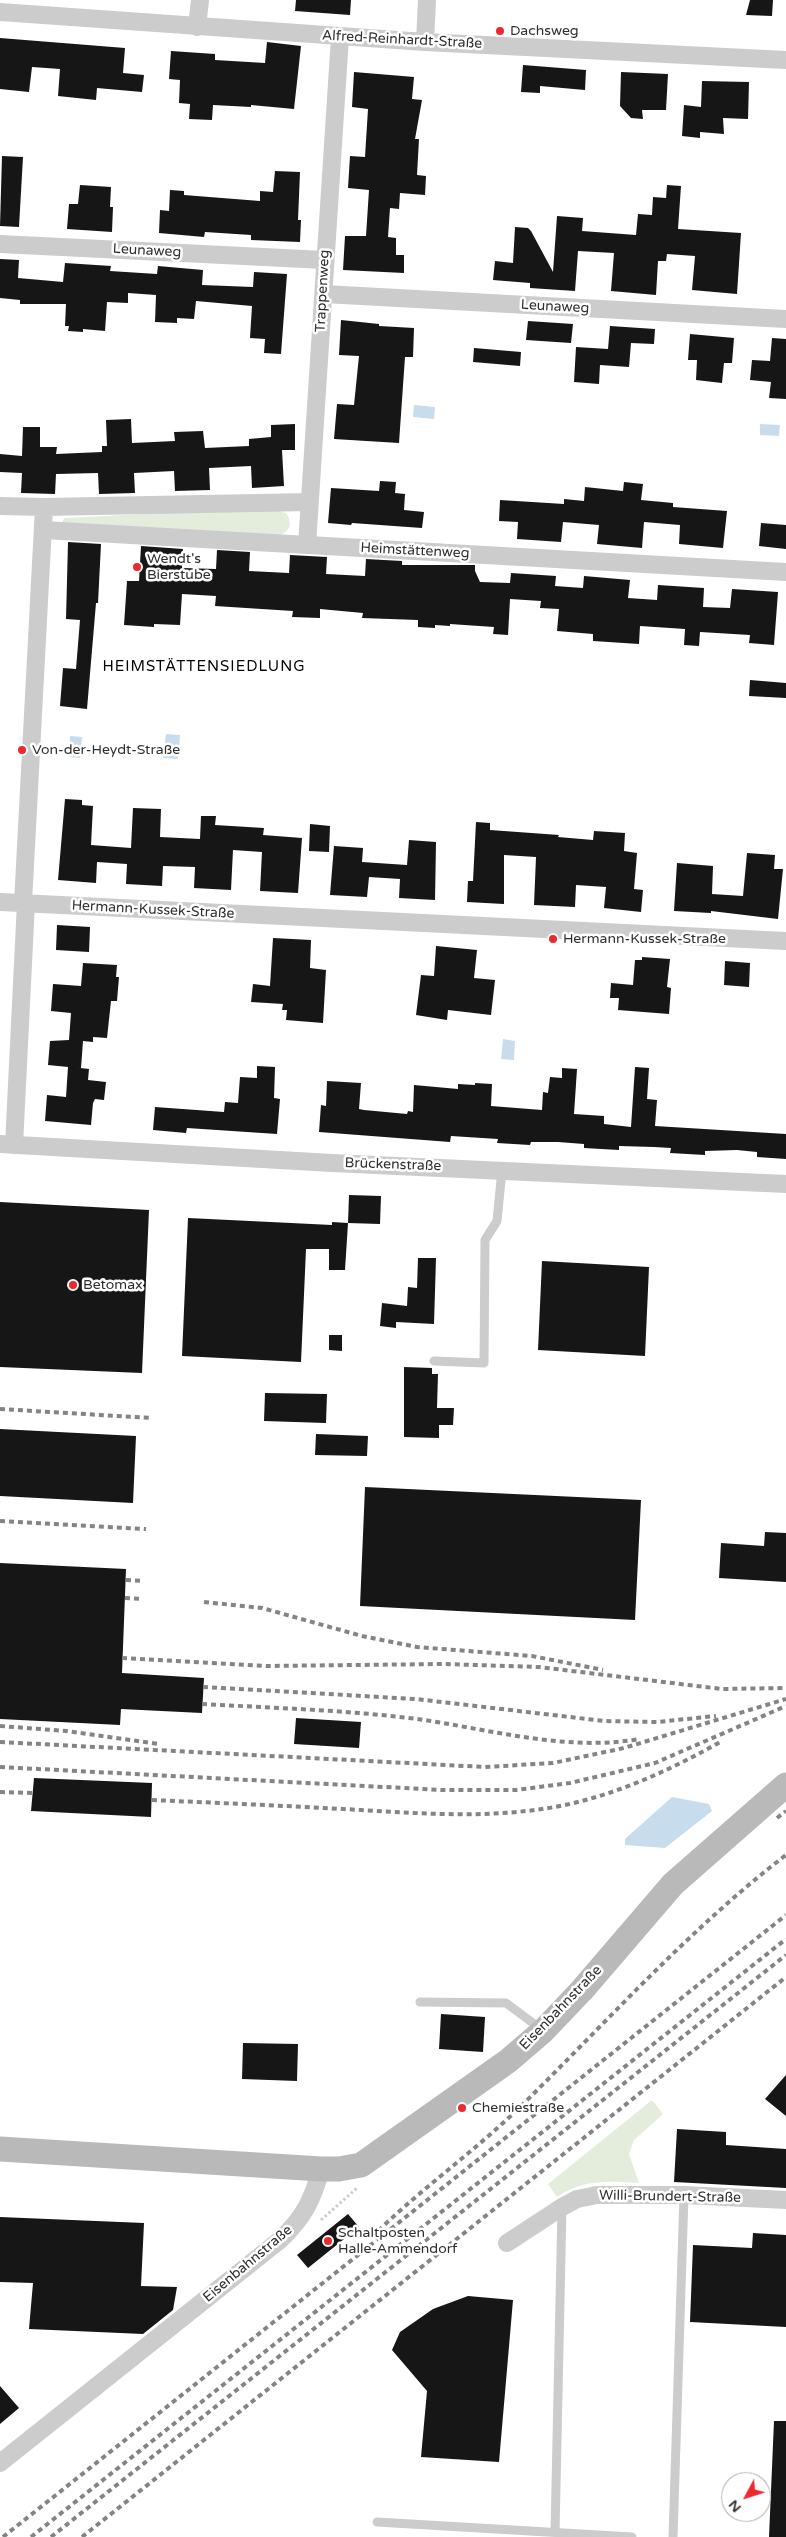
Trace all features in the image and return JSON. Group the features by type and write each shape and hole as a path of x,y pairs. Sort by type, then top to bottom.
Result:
{"street":[{"path":"197,28 200,0"},
{"path":"425,42 427,0"},
{"name":"Alfred-Reinhardt-Straße","path":"0,12 197,28 340,37 786,60"},
{"name":"Trappenweg","path":"307,545 324,294 324,260 340,37"},
{"name":"Leunaweg","path":"0,244 324,260"},
{"name":"Leunaweg","path":"324,294 786,319"},
{"path":"0,506 44,508 309,502"},
{"path":"7,1144 25,904 44,508"},
{"name":"Heimstättenweg","path":"43,530 786,572"},
{"name":"Hermann-Kussek-Straße","path":"0,902 786,941"},
{"name":"Brückenstraße","path":"7,1144 332,1163 786,1184"},
{"name":"Eisenbahnstraße","path":"0,2463 280,2240 305,2213 313,2198 321,2169 352,2168 373,2158 508,2061 543,2031 582,1990 673,1884 786,1785"},
{"path":"0,2149 321,2169"},
{"name":"Willi-Brundert-Straße","path":"506,2243 562,2207 577,2199 597,2194 684,2195 786,2200"}],"lane":[{"path":"434,1361 484,1363 485,1240 497,1221 502,1170"},
{"path":"420,2002 506,2003 543,2031"},
{"path":"674,2537 684,2195"},
{"path":"555,2533 562,2207"},
{"path":"377,2522 632,2537"}],"green space":[{"path":"267,508 286,513 290,524 288,530 278,536 62,523 64,518"},
{"path":"652,2100 663,2114 634,2140 629,2154 639,2183 596,2182 577,2187 557,2197 548,2184"}],"water":[{"path":"414,405 435,407 434,419 413,417"},
{"path":"760,424 780,425 779,436 760,435"},
{"path":"166,734 180,735 178,759 163,758"},
{"path":"70,736 82,737 80,758 69,757"},
{"path":"503,1039 515,1041 514,1060 501,1059"},
{"path":"672,1797 709,1804 712,1811 665,1848 625,1845 625,1839"}],"building":[{"path":"296,0 351,0 350,15 295,11"},
{"path":"750,0 773,0 772,16 746,15"},
{"path":"0,38 125,48 123,73 144,75 142,92 97,88 96,100 58,96 60,69 32,67 29,92 0,89"},
{"path":"267,42 301,46 294,109 251,105 251,107 213,105 212,120 189,119 190,104 179,103 180,80 169,79 171,51 215,54 215,60 265,63"},
{"path":"523,65 586,70 585,90 540,86 540,93 521,92"},
{"path":"354,72 414,77 412,99 422,100 415,139 419,139 417,175 426,176 425,195 400,193 399,209 390,208 388,237 396,238 396,255 404,255 404,273 343,270 345,236 366,236 369,190 348,188 350,156 365,157 368,109 352,107"},
{"path":"621,72 668,74 666,110 642,110 643,119 631,118 620,106"},
{"path":"702,81 749,82 748,119 723,118 724,134 700,132 700,138 682,136 684,105 701,107"},
{"path":"2,156 23,157 19,227 0,226"},
{"path":"275,171 300,172 298,220 301,220 300,242 251,240 251,235 205,232 204,237 159,233 160,210 169,211 170,190 184,191 184,195 260,201 260,191 273,192"},
{"path":"80,185 111,187 110,207 113,207 112,232 67,229 69,204 78,204"},
{"path":"667,185 681,186 678,229 741,233 737,294 692,290 695,256 667,254 666,261 658,261 656,295 611,291 614,253 578,251 575,291 530,288 530,283 493,280 495,261 513,263 515,227 528,228 531,231 553,272 557,216 583,218 582,231 636,235 638,214 652,215 653,197 666,198"},
{"path":"0,259 19,260 18,278 63,282 65,263 111,266 110,271 157,274 158,266 203,270 202,285 253,287 254,272 287,274 281,354 264,353 265,339 250,338 252,306 196,301 194,319 177,318 177,323 155,322 156,295 128,293 128,303 107,302 105,331 83,329 83,332 68,331 69,326 65,326 66,304 20,304 20,300 0,298"},
{"path":"341,320 379,324 379,326 414,328 413,357 405,357 399,443 334,439 337,404 354,405 359,356 339,355"},
{"path":"528,321 573,324 571,343 526,340"},
{"path":"610,326 655,329 654,344 631,343 629,367 600,365 599,384 574,382 576,347 608,349"},
{"path":"690,334 734,338 732,363 724,363 722,383 696,380 697,360 688,360"},
{"path":"772,338 786,339 786,399 769,398 771,382 750,380 752,360 770,361"},
{"path":"474,348 521,352 520,366 473,362"},
{"path":"131,419 132,443 175,441 174,432 203,431 205,448 249,446 249,439 271,437 271,425 295,424 295,450 282,450 284,486 252,488 251,466 209,468 210,490 175,491 174,471 134,473 135,493 99,494 98,473 56,474 55,494 21,493 22,473 0,472 0,454 22,456 23,427 40,427 40,447 57,447 56,454 102,452 102,446 107,446 106,420"},
{"path":"380,481 396,482 395,493 405,494 404,510 424,512 422,528 328,523 331,488 379,491"},
{"path":"624,482 643,484 641,500 673,503 673,507 727,511 723,548 679,544 680,525 644,522 642,548 597,544 599,525 563,522 561,542 517,539 518,522 499,521 500,500 564,504 564,499 584,501 585,487 623,491"},
{"path":"761,523 786,525 786,549 759,546"},
{"path":"68,542 101,544 98,603 96,603 87,709 60,706 63,668 76,669 80,620 66,619"},
{"path":"141,546 183,549 182,568 216,569 217,550 250,552 249,571 289,573 290,555 327,557 326,574 365,576 366,559 402,561 402,565 475,565 475,571 480,582 510,583 511,573 556,576 555,586 583,588 584,576 630,580 628,598 657,600 658,585 704,588 703,607 730,608 732,589 778,592 774,645 749,643 750,635 700,632 699,646 684,645 685,629 640,626 639,644 593,641 593,634 557,631 559,609 540,608 541,601 510,599 508,635 493,634 494,627 450,624 450,626 435,625 435,628 418,627 418,620 362,618 363,613 320,609 320,618 292,617 293,611 215,606 216,596 182,594 180,625 154,624 154,627 124,625 127,581 139,581"},
{"path":"750,680 786,683 786,698 749,696"},
{"path":"65,799 82,800 82,805 93,806 91,845 131,848 133,808 161,809 160,837 200,839 201,816 216,816 215,825 264,828 263,835 302,838 298,893 260,891 262,852 233,850 231,890 194,888 195,867 163,866 162,886 126,884 127,864 97,862 96,883 58,880"},
{"path":"476,822 490,823 490,830 559,835 558,837 593,840 594,831 625,833 624,851 637,853 634,889 643,890 641,912 604,908 606,887 576,885 575,907 534,905 536,857 504,855 504,904 467,902 468,881 473,881"},
{"path":"310,824 330,826 329,852 309,851"},
{"path":"409,840 436,842 435,900 399,898 400,879 369,877 367,897 330,895 334,846 363,848 362,862 407,865"},
{"path":"747,853 775,855 774,869 783,869 778,919 711,911 711,913 674,911 677,863 713,866 712,894 743,896"},
{"path":"57,925 90,927 89,952 56,950"},
{"path":"273,938 311,940 310,968 326,970 323,1023 286,1020 287,1010 282,1010 283,1004 251,1002 253,984 270,986"},
{"path":"436,946 477,950 474,978 495,980 491,1015 448,1010 447,1020 416,1015 421,975 434,976"},
{"path":"642,957 670,959 667,987 671,988 669,1014 618,1010 619,998 610,998 611,983 633,985 635,960 642,960"},
{"path":"725,961 750,963 749,987 724,985"},
{"path":"83,963 117,965 116,977 119,977 117,1001 111,1001 107,1038 93,1037 93,1042 83,1041 81,1068 72,1067 89,1069 88,1080 106,1082 104,1100 95,1099 91,1125 45,1121 47,1095 66,1097 68,1067 48,1065 50,1041 69,1040 71,1013 51,1011 53,984 81,986"},
{"path":"257,1066 275,1067 274,1098 280,1099 277,1134 187,1128 186,1133 153,1130 155,1107 224,1112 225,1102 238,1103 240,1077 257,1078"},
{"path":"635,1067 649,1068 647,1099 657,1100 655,1126 786,1134 786,1159 757,1157 757,1152 737,1150 705,1151 705,1155 670,1153 671,1148 619,1146 619,1150 584,1148 584,1144 558,1142 531,1142 530,1145 497,1143 498,1139 451,1136 450,1142 319,1132 321,1105 326,1106 327,1081 361,1083 359,1109 364,1110 407,1114 408,1111 413,1112 414,1085 458,1089 458,1084 475,1085 475,1083 492,1084 491,1106 542,1110 543,1092 548,1093 550,1077 562,1078 562,1068 577,1069 574,1114 604,1116 604,1124 631,1127"},
{"path":"349,1195 381,1196 380,1224 348,1223"},
{"name":"Betomax","path":"0,1202 149,1210 142,1373 0,1367"},
{"path":"188,1218 332,1225 332,1222 348,1223 345,1270 329,1270 329,1249 306,1249 301,1362 182,1356"},
{"path":"418,1258 436,1258 434,1324 396,1322 396,1328 380,1326 382,1303 407,1306 408,1287 417,1288"},
{"path":"542,1261 649,1267 645,1356 538,1350"},
{"path":"329,1335 342,1335 342,1351 329,1350"},
{"path":"404,1367 432,1368 432,1374 438,1374 437,1408 454,1408 453,1425 439,1425 439,1438 404,1437"},
{"path":"265,1393 327,1394 326,1423 264,1421"},
{"path":"0,1429 136,1436 133,1503 0,1496"},
{"path":"316,1434 368,1436 367,1456 315,1455"},
{"path":"365,1487 641,1500 635,1620 360,1606"},
{"path":"765,1532 786,1533 786,1582 719,1578 721,1543 764,1546"},
{"path":"0,1563 126,1569 122,1673 204,1678 202,1713 121,1709 120,1725 0,1719"},
{"path":"296,1718 361,1722 359,1748 294,1744"},
{"path":"34,1778 152,1783 151,1817 31,1811"},
{"path":"441,2014 485,2017 483,2052 439,2049"},
{"path":"243,2043 298,2044 297,2081 242,2079"},
{"path":"786,2075 786,2116 765,2099"},
{"path":"677,2129 726,2132 726,2145 786,2149 786,2188 674,2182"},
{"name":"Schaltposten Halle-Ammendorf","path":"348,2214 359,2227 308,2268 297,2255"},
{"path":"0,2217 144,2223 141,2286 177,2287 173,2310 143,2334 29,2329 33,2283 0,2282"},
{"path":"753,2233 786,2235 786,2327 690,2322 693,2245 752,2248"},
{"path":"468,2296 513,2300 499,2462 421,2457 427,2391 392,2350 400,2332 433,2309"},
{"path":"0,2386 19,2408 0,2424"},
{"path":"774,2421 786,2421 786,2537 769,2537"}],"railway":[{"path":"0,1409 151,1418"},
{"path":"0,1521 146,1529"},
{"path":"126,1580 144,1581"},
{"path":"125,1598 143,1599"},
{"path":"204,1602 262,1608 362,1636 417,1647 532,1656 603,1670"},
{"path":"122,1658 266,1666 443,1664 539,1667 722,1689 786,1688"},
{"path":"203,1687 416,1699 604,1721 657,1722 716,1716"},
{"path":"0,1742 485,1767 553,1763 624,1748 786,1699"},
{"path":"202,1704 364,1713 417,1719 556,1741 584,1743 639,1739"},
{"path":"0,1767 442,1790 516,1790 570,1783 655,1763 786,1706"},
{"path":"0,1726 66,1731 159,1744"},
{"path":"152,1800 438,1814 514,1812 565,1805 606,1794 646,1779 722,1741"},
{"path":"0,1792 32,1793"},
{"path":"777,1818 786,1811"},
{"path":"372,2237 407,2204 499,2127 681,1946 715,1914 786,1855"},
{"path":"3,2537 786,1915"},
{"path":"31,2537 786,1939"},
{"path":"51,2537 786,1955"},
{"path":"82,2537 786,1977"}],"place":[{"name":"Dachsweg","path":"500,31"},
{"name":"Wendt's Bierstube","path":"137,567"},
{"name":"Von-der-Heydt-Straße","path":"22,750"},
{"name":"Hermann-Kussek-Straße","path":"553,939"},
{"name":"Betomax","path":"73,1285"},
{"name":"Chemiestraße","path":"462,2108"},
{"name":"Schaltposten Halle-Ammendorf","path":"328,2241"}],"district":[{"name":"HEIMSTÄTTENSIEDLUNG","path":"204,667"}]}
